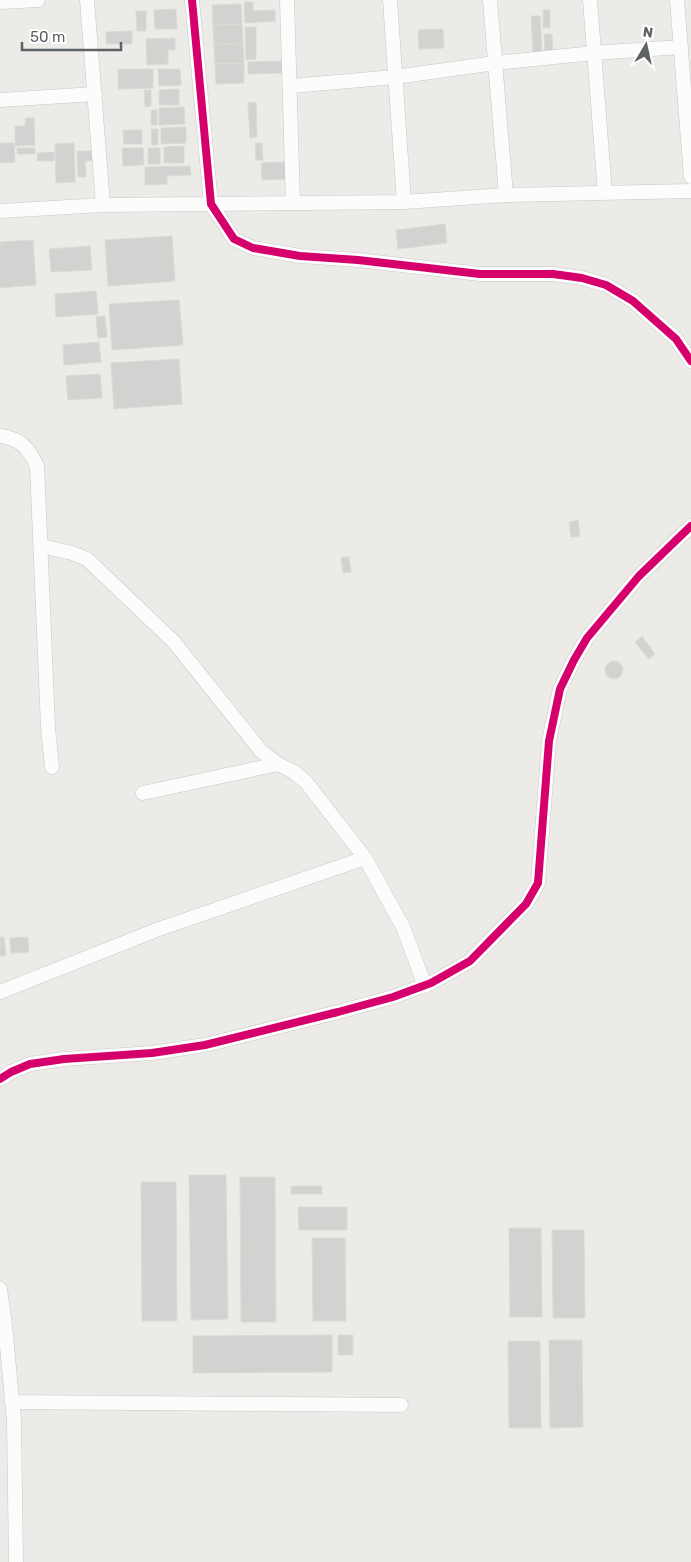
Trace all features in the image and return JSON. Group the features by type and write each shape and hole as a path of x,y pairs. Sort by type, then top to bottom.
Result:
{"street":[{"path":"0,2 38,0"},
{"path":"87,0 103,205"},
{"path":"192,0 211,204 234,239 253,248 300,256 358,260 480,274 553,274 582,278 606,285 632,300 676,339 691,361"},
{"path":"287,0 293,203"},
{"path":"390,0 404,202"},
{"path":"490,0 506,196"},
{"path":"590,0 605,193"},
{"path":"677,0 691,178"},
{"path":"290,86 395,77 495,63 594,53 681,48"},
{"path":"0,100 95,94"},
{"path":"0,211 103,205 404,202 506,196 691,191"},
{"path":"0,436 18,440 30,451 37,466 48,718 52,767"},
{"path":"0,1079 30,1064 152,1053 205,1045 338,1012 431,984 470,961 526,904 538,883 549,740 560,689 587,638 639,576 691,526"},
{"path":"41,546 72,553 88,560 174,642 262,751 306,782 365,858 403,927 424,986"},
{"path":"142,793 278,764"},
{"path":"0,992 159,929 365,858"},
{"path":"0,1289 14,1421 16,1562"},
{"path":"12,1402 402,1405"}],"building":[{"path":"244,2 253,2 253,11 275,10 275,21 245,23"},
{"path":"241,4 242,24 213,25 212,5"},
{"path":"176,9 177,29 155,29 154,10"},
{"path":"543,10 550,10 550,28 543,28"},
{"path":"136,11 146,11 146,31 137,31"},
{"path":"531,16 540,16 542,53 533,53"},
{"path":"242,24 243,43 214,45 213,25"},
{"path":"245,27 256,27 256,59 246,60"},
{"path":"443,29 444,48 419,49 418,30"},
{"path":"132,31 132,44 106,44 106,32"},
{"path":"544,34 552,34 553,54 545,55"},
{"path":"175,38 175,50 168,50 168,64 147,65 146,39"},
{"path":"243,43 244,63 215,64 214,45"},
{"path":"282,61 283,73 248,74 248,62"},
{"path":"244,63 244,83 216,84 215,64"},
{"path":"118,69 153,69 153,88 118,89"},
{"path":"158,69 180,69 181,85 159,86"},
{"path":"179,89 179,105 159,105 159,90"},
{"path":"144,90 151,90 151,106 145,107"},
{"path":"256,102 257,137 250,138 248,103"},
{"path":"184,107 185,124 159,125 159,108"},
{"path":"151,110 157,110 157,125 151,125"},
{"path":"25,118 34,118 35,145 15,146 15,126 25,126"},
{"path":"186,127 186,143 161,144 161,128"},
{"path":"151,129 158,129 158,145 152,145"},
{"path":"123,130 142,130 142,144 124,144"},
{"path":"0,143 14,143 15,162 0,163"},
{"path":"74,143 75,182 56,183 55,144"},
{"path":"255,143 262,143 263,160 256,160"},
{"path":"184,146 184,163 164,163 164,147"},
{"path":"17,148 35,148 35,154 17,154"},
{"path":"122,148 143,148 144,165 123,166"},
{"path":"148,148 160,148 160,164 148,164"},
{"path":"77,151 93,151 93,160 85,161 86,177 78,177"},
{"path":"54,152 54,161 37,161 37,153"},
{"path":"286,162 287,179 262,180 261,163"},
{"path":"190,166 191,175 167,176 167,184 145,185 145,167"},
{"path":"445,224 447,243 398,249 396,230"},
{"path":"172,236 175,281 108,286 105,240"},
{"path":"33,240 36,285 0,288 0,242"},
{"path":"90,246 92,270 51,272 49,249"},
{"path":"96,291 98,314 56,317 55,294"},
{"path":"179,300 183,345 112,350 109,304"},
{"path":"105,316 107,337 98,338 96,317"},
{"path":"99,342 101,362 64,365 63,345"},
{"path":"179,359 182,404 114,409 111,363"},
{"path":"100,374 102,398 68,400 66,376"},
{"path":"578,520 580,536 571,537 569,522"},
{"path":"341,557 349,557 351,572 343,573"},
{"path":"642,636 655,654 649,659 635,642"},
{"path":"614,661 620,664 623,670 620,676 614,679 608,676 605,670 608,664"},
{"path":"0,937 4,937 6,956 0,956"},
{"path":"28,937 29,952 11,953 10,938"},
{"path":"189,1175 226,1175 228,1319 191,1320"},
{"path":"240,1177 275,1177 276,1322 241,1322"},
{"path":"141,1182 176,1182 177,1321 142,1321"},
{"path":"291,1186 322,1186 322,1194 291,1194"},
{"path":"298,1207 347,1207 347,1230 299,1230"},
{"path":"509,1228 541,1228 542,1317 510,1317"},
{"path":"552,1230 584,1230 585,1318 553,1318"},
{"path":"312,1238 345,1238 346,1321 313,1321"},
{"path":"332,1335 332,1372 193,1373 193,1336"},
{"path":"338,1335 353,1335 353,1355 338,1355"},
{"path":"549,1340 582,1340 583,1427 550,1428"},
{"path":"508,1341 540,1341 541,1428 509,1428"}],"cycle path":[{"path":"192,0 211,204 234,239 253,248 300,256 358,260 480,274 553,274 582,278 606,285 633,301 676,339 691,361"},
{"path":"0,1079 30,1064 64,1059 152,1053 205,1045 338,1012 393,997 431,983 470,961 526,904 538,883 549,741 560,689 574,660 587,638 639,576 691,526"}]}
